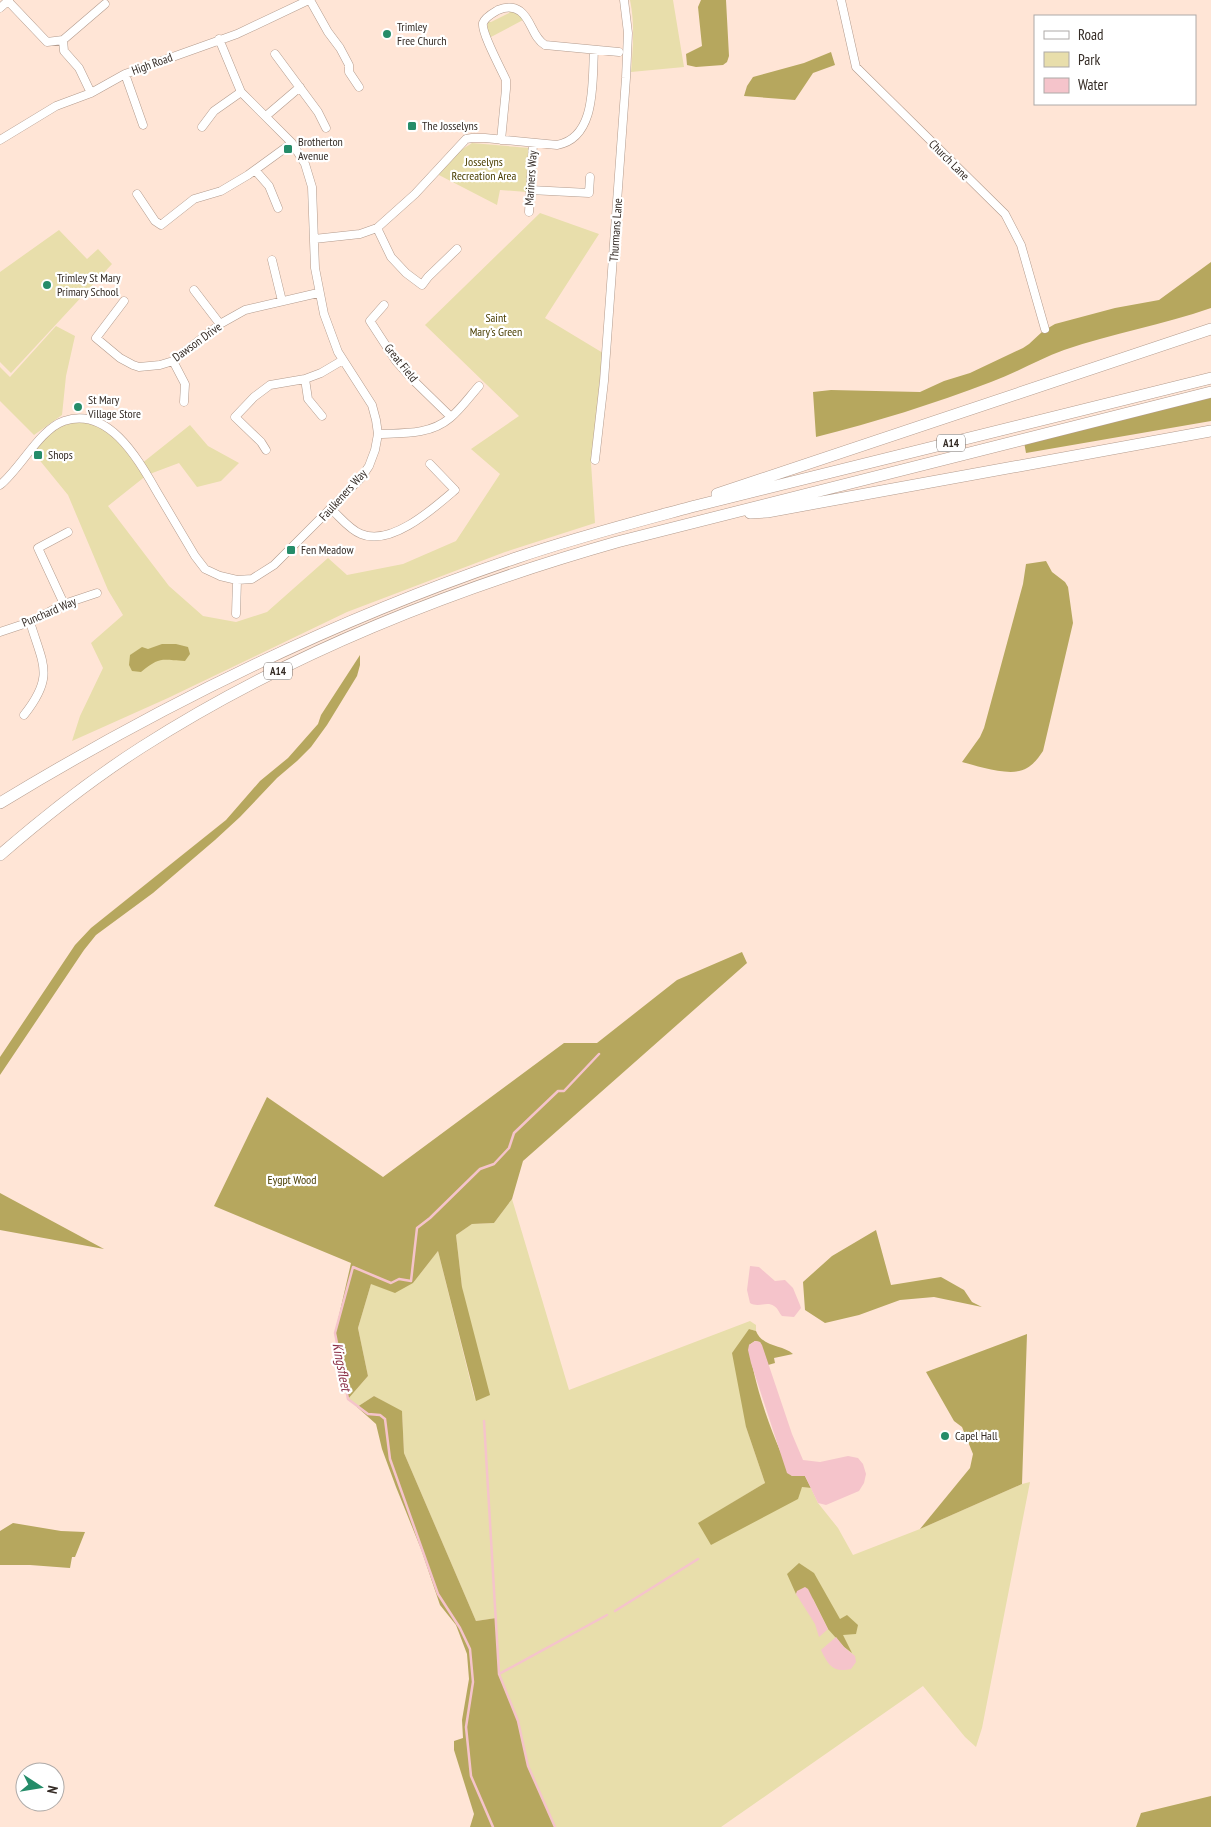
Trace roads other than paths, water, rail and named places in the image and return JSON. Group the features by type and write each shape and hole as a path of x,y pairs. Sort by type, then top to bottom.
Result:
{"highway":[{"name":"A14","path":"691,507 717,494 1211,329"},
{"name":"A14","path":"0,803 86,752 221,682 314,638 445,584 517,558 617,527 691,507 1211,378"},
{"name":"A14","path":"0,855 47,815 100,775 141,747 229,696 279,670 374,627 512,574 617,542 1211,392"},
{"name":"A14","path":"734,513 767,512 1211,431"}],"street":[{"name":"High Road","path":"0,140 56,106 91,93 125,74 237,34 310,0"},
{"path":"310,0 328,32 340,48 349,65 349,72 359,87"},
{"name":"Thurmans Lane","path":"595,460 604,381 626,78 628,33 624,0"},
{"name":"Church Lane","path":"841,0 856,67 1005,214 1021,245 1045,329"},
{"path":"0,8 9,1 47,42 63,40 105,4"},
{"path":"501,140 506,80 484,32 484,23 488,16 507,7 514,8 526,18 539,41 546,44 619,52"},
{"name":"Faulkeners Way","path":"219,39 241,92 292,143 304,164 312,187 315,268 318,293 330,333 343,360 372,405 378,434 369,466 361,478 274,565 252,579 237,580"},
{"path":"63,40 64,51 78,68 91,93"},
{"path":"314,239 360,234 377,228 415,194 466,139 501,140 533,144 566,144 582,131 589,115 594,50"},
{"path":"275,54 318,112 326,128"},
{"path":"125,74 143,125"},
{"path":"266,116 300,87"},
{"path":"202,127 214,111 241,92"},
{"path":"137,194 155,222 161,225 194,199 221,191 255,170 292,143"},
{"name":"Mariners Way","path":"529,212 533,144"},
{"path":"255,170 269,186 278,208"},
{"path":"530,190 589,193 590,177"},
{"path":"377,228 391,257 406,273 422,285 457,249"},
{"path":"272,260 282,300"},
{"path":"194,290 220,324"},
{"name":"Dawson Drive","path":"124,301 96,338 120,358 140,367 160,366 173,360 220,324 245,310 318,293"},
{"name":"Great Field","path":"384,305 370,321 396,361 451,417"},
{"path":"173,360 185,384 184,402"},
{"path":"266,450 261,442 235,417 254,397 270,385 321,373 343,360"},
{"path":"305,378 308,399 322,416"},
{"path":"378,434 431,430 451,417 480,386"},
{"path":"0,485 44,436 64,421 80,419 101,424 126,443 195,556 205,569 220,576 237,580 236,614"},
{"path":"331,509 359,534 370,537 393,533 426,514 456,490 430,464"},
{"path":"64,604 38,548 68,532"},
{"name":"Punchard Way","path":"0,632 30,622 64,604 97,593"},
{"path":"24,715 36,700 42,686 44,670 30,622"}],"water":[{"path":"750,1266 759,1267 775,1281 785,1280 793,1288 801,1308 794,1317 782,1316 777,1308 768,1304 756,1305 750,1303 747,1290"},
{"path":"755,1341 760,1342 762,1345 792,1434 803,1460 820,1462 848,1456 858,1458 863,1464 866,1474 864,1483 859,1491 826,1505 818,1503 805,1476 792,1476 787,1473 751,1363 748,1350 749,1345"},
{"path":"805,1587 808,1589 828,1629 819,1637 815,1624 796,1594 797,1591"},
{"path":"836,1637 855,1656 856,1662 851,1669 835,1669 826,1660 821,1650"}],"waterway":[{"name":"Kingsfleet","path":"493,1827 471,1776 466,1727 473,1682 470,1649 460,1628 438,1594 390,1459 385,1419 380,1415 368,1414 348,1399 335,1333 353,1267 391,1283 399,1279 411,1281 417,1228 430,1218 480,1169 494,1164 509,1148 514,1133 558,1091 564,1091 599,1054"},
{"path":"484,1421 499,1674 518,1721 528,1766 555,1827"},
{"path":"615,1611 698,1559"},
{"path":"499,1674 607,1615"}],"place":[{"name":"Trimley Free Church","path":"387,34"},
{"name":"The Josselyns","path":"412,126"},
{"name":"Brotherton Avenue","path":"288,149"},
{"name":"Trimley St Mary Primary School","path":"47,285"},
{"name":"St Mary Village Store","path":"78,407"},
{"name":"Shops","path":"38,455"},
{"name":"Fen Meadow","path":"291,550"},
{"name":"Capel Hall","path":"945,1436"}],"park label":[{"name":"Josselyns Recreation Area","path":"484,169"},
{"name":"Saint Mary's Green","path":"496,325"},
{"name":"Eygpt Wood","path":"292,1180"}]}
